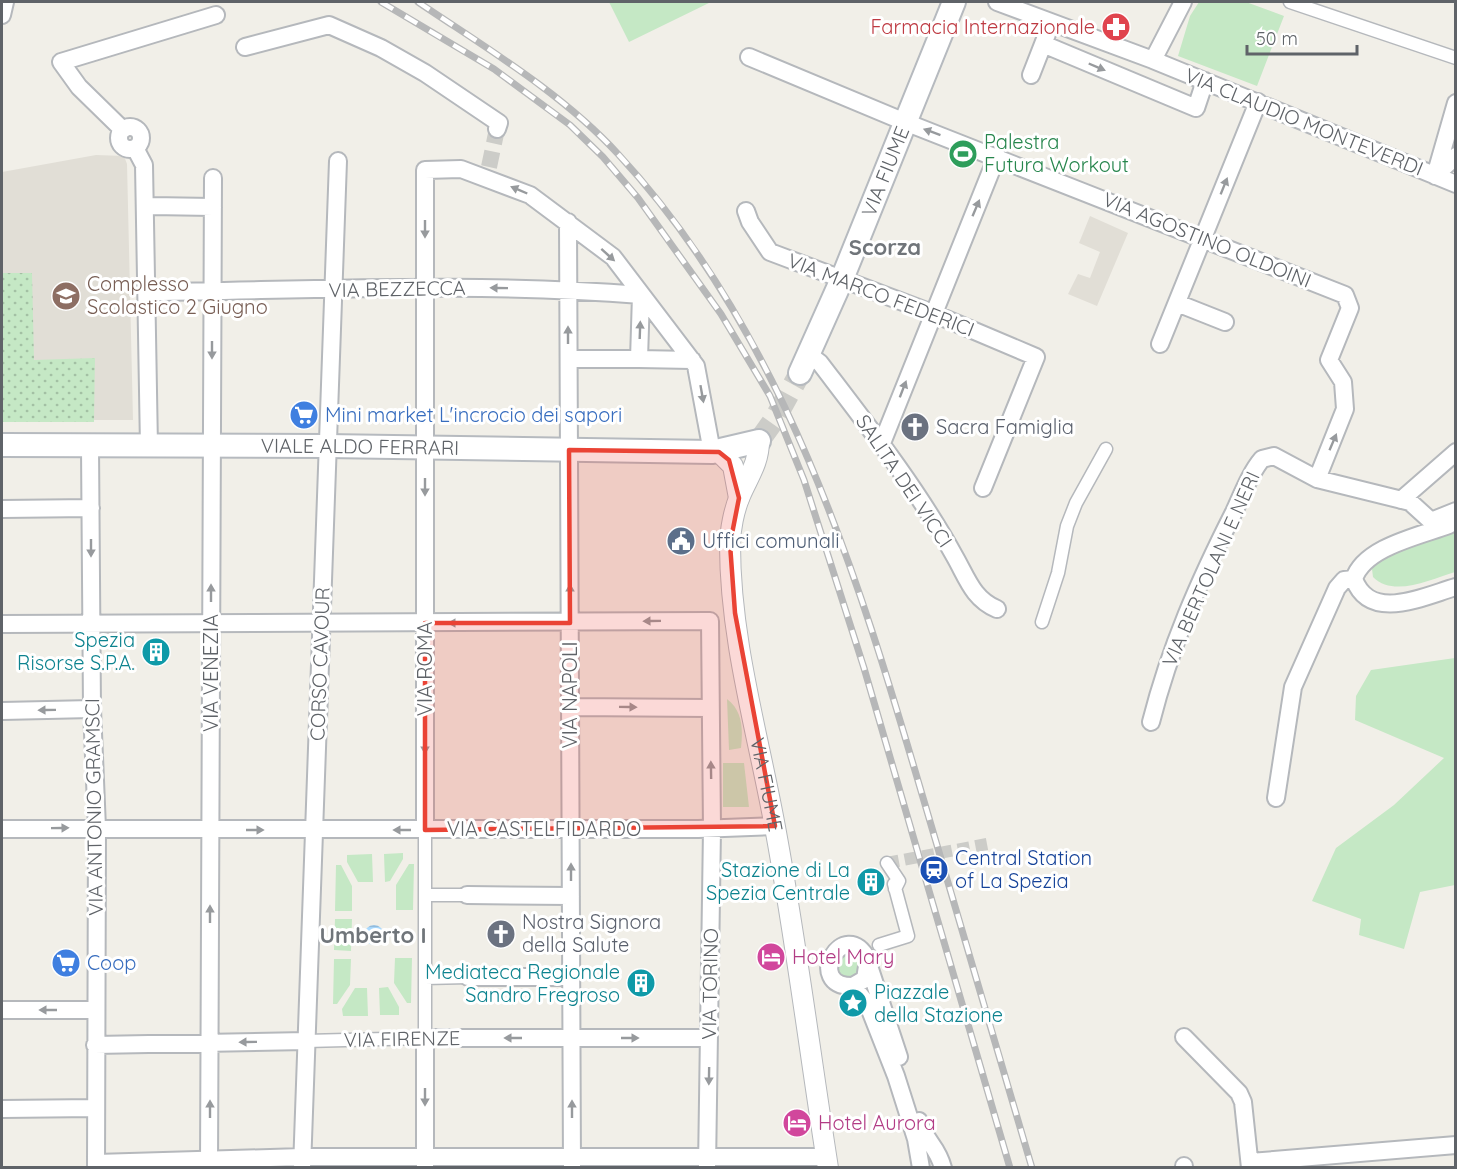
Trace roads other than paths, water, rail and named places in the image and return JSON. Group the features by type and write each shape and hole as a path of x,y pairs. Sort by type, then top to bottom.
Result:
{"main road":[{"name":"VIA FIUME","path":"804,363 842,279 954,2"},
{"name":"VIALE ALDO FERRARI","path":"2,445 327,446 716,452 759,441"}],"street":[{"path":"2,15 5,2"},
{"name":"VIA CLAUDIO MONTEVERDI","path":"997,2 1153,60 1455,184"},
{"path":"1153,60 1183,2"},
{"path":"1290,2 1455,58"},
{"path":"149,447 144,165 135,148 128,149 122,145 119,139 123,130 80,87 62,62 216,15"},
{"path":"1030,75 1052,22"},
{"path":"245,47 329,25 381,48 425,74 499,123 497,129"},
{"path":"1043,44 1196,108 1205,81"},
{"name":"VIA AGOSTINO OLDOINI","path":"749,57 905,122 997,156 1347,297 1350,308 1329,360 1342,382 1345,404 1341,423 1317,479"},
{"path":"1160,344 1258,102"},
{"path":"1436,176 1455,103"},
{"path":"148,423 155,411 151,155"},
{"path":"882,443 932,313 997,156"},
{"path":"1436,176 1455,156"},
{"name":"CORSO CAVOUR","path":"302,1162 338,160"},
{"name":"VIA ROMA","path":"425,1162 425,170 461,169 488,172 530,195 568,222"},
{"name":"VIA VENEZIA","path":"209,1164 213,178"},
{"path":"151,206 213,207"},
{"name":"VIA MARCO FEDERICI","path":"746,211 750,222 770,252 932,313 1036,357 983,488"},
{"path":"568,222 613,257 696,366 716,452 733,466 739,498"},
{"name":"VIA NAPOLI","path":"568,222 572,1163"},
{"name":"VIA BEZZECCA","path":"153,292 333,291 425,287 568,289 641,295"},
{"path":"639,359 641,295"},
{"path":"1177,303 1225,322"},
{"path":"569,359 692,360"},
{"name":"SALITA DEI VICCI","path":"804,363 820,363 882,443 937,524 981,603 996,609"},
{"name":"VIA FIUME","path":"759,441 754,467 739,498 730,544 735,613 759,755 775,826 827,1162"},
{"name":"VIA ANTONIO GRAMSCI","path":"90,447 92,709 97,828 96,1165"},
{"path":"1042,622 1058,573 1067,526 1076,503 1107,449"},
{"path":"1401,500 1455,452"},
{"name":"VIA BERTOLANI E NERI","path":"1151,722 1165,665 1185,616 1259,463 1269,456 1317,479"},
{"path":"1317,479 1410,502 1431,521 1455,511"},
{"path":"2,509 91,508"},
{"path":"1455,522 1369,556 1356,570 1354,579 1365,596 1383,604 1396,604 1455,587"},
{"path":"1276,798 1293,687 1336,588 1344,580 1354,579"},
{"name":"VIA TORINO","path":"570,622 710,621 709,708 712,829 708,1163"},
{"path":"2,624 570,622"},
{"path":"570,706 709,708"},
{"path":"2,711 92,709"},
{"name":"VIA CASTELFIDARDO","path":"2,829 712,829 775,826"},
{"path":"879,945 908,936 894,886 899,881 888,863"},
{"path":"425,895 571,896"},
{"path":"869,966 864,979 853,986 846,986 835,980 829,968 831,956 841,947 854,946 865,954 869,966 924,1136 921,1167"},
{"path":"425,978 571,977"},
{"path":"853,986 868,1005 924,1144 939,1151 943,1167"},
{"path":"2,1010 95,1010"},
{"path":"1184,1037 1239,1093 1243,1102 1250,1165 1455,1145"},
{"name":"VIA FIRENZE","path":"95,1045 425,1038 709,1038"},
{"path":"2,1109 95,1108"},
{"path":"96,1165 302,1162 827,1162"}],"water":[{"path":"370,925 378,925 384,931 384,939 378,945 370,945 364,939 364,931"}],"tunnel":[{"path":"489,167 497,129"},
{"path":"759,441 776,417 800,373"},
{"path":"887,863 987,844"}],"railway":[{"path":"381,2 494,69 570,125 603,157 638,198 721,314 770,396 804,480 864,668 1010,1168"},
{"path":"418,2 548,91 573,111 618,154 676,224 726,299 770,377 808,459 842,543 871,629 1032,1168"}],"place":[{"name":"Farmacia Internazionale","path":"1116,27"},
{"name":"Palestra Futura Workout","path":"963,154"},
{"name":"Complesso Scolastico 2 Giugno","path":"66,296"},
{"name":"Mini market L'incrocio dei sapori","path":"304,415"},
{"name":"Sacra Famiglia","path":"915,427"},
{"name":"Uffici comunali","path":"681,541"},
{"name":"Spezia Risorse S.P.A.","path":"156,652"},
{"name":"Central Station of La Spezia","path":"934,870"},
{"name":"Stazione di La Spezia Centrale","path":"871,882"},
{"name":"Nostra Signora della Salute","path":"501,934"},
{"name":"Hotel Mary","path":"771,957"},
{"name":"Coop","path":"66,963"},
{"name":"Mediateca Regionale Sandro Fregroso","path":"641,983"},
{"name":"Piazzale della Stazione","path":"853,1003"},
{"name":"Hotel Aurora","path":"797,1123"}],"district":[{"name":"Scorza","path":"885,247"},
{"name":"Umberto I","path":"373,935"}]}
